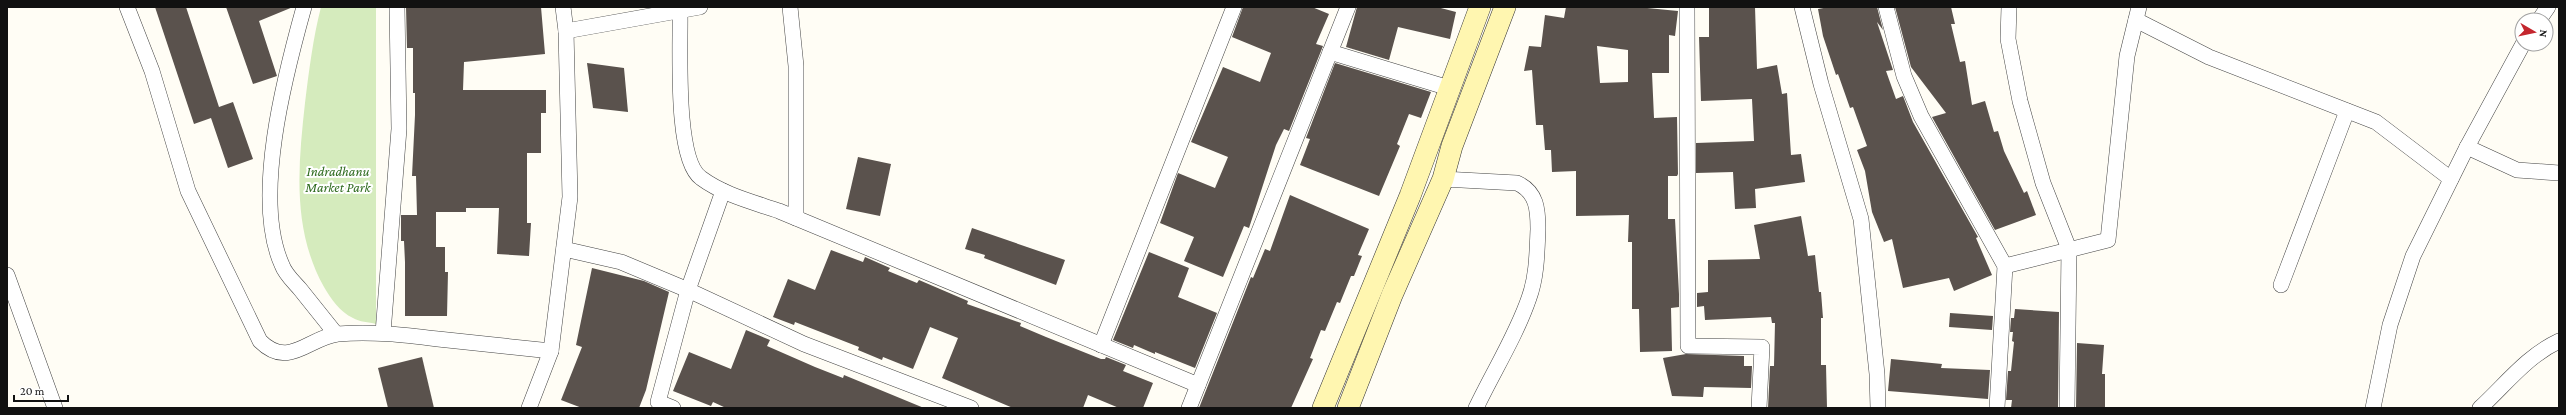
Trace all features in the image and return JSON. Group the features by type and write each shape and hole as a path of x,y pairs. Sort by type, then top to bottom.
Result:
{"street":[{"path":"127,7 152,71 188,191 260,341 267,348 281,354 293,352 336,334 383,333 551,351"},
{"path":"304,7 286,72 274,145 271,197 272,240 282,267 336,334"},
{"path":"383,333 399,129 398,7"},
{"path":"529,408 551,351 570,197 566,31 563,7"},
{"path":"566,31 700,7"},
{"path":"790,7 796,66 796,218"},
{"path":"1101,345 1234,7"},
{"path":"1189,408 1348,7"},
{"path":"1323,408 1410,196 1480,7"},
{"path":"1348,408 1392,295 1443,179 1452,146 1505,7"},
{"path":"1687,7 1688,346 1762,347 1759,408"},
{"path":"1802,7 1821,84 1861,219 1877,374 1878,408"},
{"path":"1886,7 1904,76 1921,116 2005,266 1997,408"},
{"path":"2009,7 2008,39 2020,100 2043,183 2068,249 2067,408"},
{"path":"680,10 685,149 694,171 701,178 723,191 796,218 1198,385"},
{"path":"2005,266 2108,240 2127,56 2137,14 2209,57 2376,122 2451,179"},
{"path":"1330,52 1449,88"},
{"path":"2373,408 2390,325 2421,236 2467,146 2519,52"},
{"path":"2281,284 2347,111"},
{"path":"2467,146 2517,170 2559,172"},
{"path":"1443,179 1517,183 1526,187 1537,205 1537,256 1530,297 1521,319 1476,408"},
{"path":"673,408 658,402 688,290 723,191"},
{"path":"564,249 620,262 688,290 804,344 971,408"},
{"path":"7,275 56,408"},
{"path":"2480,408 2505,385 2520,366 2559,341"}],"green space":[{"name":"Indradhanu Market Park","path":"321,7 376,7 376,324 355,319 336,305 324,287 314,265 302,220 299,174 302,127 312,55"}],"building":[{"path":"155,7 186,7 219,107 233,102 253,159 228,168 211,118 194,124"},
{"path":"226,7 293,7 259,21 277,76 253,84"},
{"path":"406,7 541,7 545,54 464,62 463,90 546,90 546,113 541,113 541,153 527,153 527,223 531,223 529,256 497,254 499,208 466,208 466,212 436,212 436,247 445,247 445,272 448,272 447,316 405,316 405,262 404,241 401,241 401,215 417,215 416,176 412,176 415,115 415,93 413,93 413,48 407,48"},
{"path":"1243,7 1312,7 1329,14 1316,44 1323,46 1289,131 1284,129 1276,145 1249,228 1244,226 1223,277 1184,261 1194,237 1160,223 1178,173 1215,188 1228,157 1191,142 1223,67 1260,82 1271,53 1232,37"},
{"path":"1357,7 1437,7 1456,12 1450,39 1398,27 1389,60 1346,47"},
{"path":"1566,7 1637,7 1678,11 1675,36 1669,35 1669,73 1652,73 1654,118 1677,117 1678,174 1677,176 1668,176 1668,219 1675,219 1679,294 1679,307 1671,308 1672,351 1640,352 1639,309 1632,309 1632,242 1628,242 1629,215 1576,216 1576,171 1552,172 1551,150 1545,150 1543,125 1536,125 1532,70 1524,71 1529,46 1541,47 1545,15 1564,18","holes":["1597,46 1628,50 1628,82 1600,83"]},
{"path":"1709,7 1755,7 1757,69 1777,65 1782,94 1787,93 1791,155 1801,154 1805,182 1755,189 1756,208 1735,209 1733,172 1696,173 1696,143 1754,141 1752,99 1701,101 1699,37 1709,37"},
{"path":"1829,7 1877,7 1883,30 1877,22 1893,70 1886,71 1896,99 1903,96 1913,122 1978,237 1976,238 1992,275 1954,291 1949,278 1903,288 1892,239 1884,242 1872,212 1865,171 1857,150 1867,146 1853,107 1850,108 1838,74 1836,75 1823,36 1818,9"},
{"path":"1895,7 1951,7 1955,24 1951,24 1960,62 1965,61 1972,105 1985,101 1994,132 1998,131 2004,151 2024,193 2027,191 2036,215 1995,230 1932,117 1946,113 1911,67"},
{"path":"587,63 624,68 628,112 593,108"},
{"path":"1335,63 1431,92 1421,118 1409,114 1397,144 1400,146 1379,196 1300,165 1310,139 1306,138"},
{"path":"858,157 891,164 880,216 846,209"},
{"path":"1290,195 1369,229 1358,255 1362,256 1354,276 1351,276 1340,303 1337,302 1325,331 1321,330 1310,358 1313,359 1291,408 1199,408 1251,277 1253,278 1265,249 1270,251"},
{"path":"1801,216 1808,256 1815,255 1819,292 1821,292 1823,318 1821,318 1821,365 1826,365 1827,408 1768,408 1770,366 1774,366 1775,323 1772,323 1771,317 1705,320 1704,306 1697,307 1697,293 1708,292 1708,260 1760,259 1754,225"},
{"path":"972,228 1065,260 1056,285 984,258 985,255 965,249"},
{"path":"831,250 863,262 865,257 890,268 888,271 917,283 919,280 968,301 967,304 1021,323 1020,326 1046,337 1101,359 1105,359 1106,357 1126,365 1123,371 1153,383 1143,408 1119,408 1088,395 1083,408 1013,408 942,378 958,338 930,327 913,369 883,357 882,360 858,350 859,347 795,322 794,325 773,317 788,279 815,290"},
{"path":"1149,252 1189,268 1178,297 1217,313 1195,368 1155,352 1155,354 1134,345 1133,348 1113,340"},
{"path":"592,268 644,281 669,292 646,390 639,408 582,408 561,400 582,347 576,345"},
{"path":"2015,309 2059,312 2058,408 2011,408 2012,400 2006,400 2008,371 2011,371 2014,342 2012,341 2013,332 2010,332 2011,318 2014,318"},
{"path":"1950,313 1993,316 1992,330 1949,327"},
{"path":"746,330 770,340 767,346 815,367 843,378 844,375 924,408 726,408 713,402 711,406 673,391 689,352 731,369"},
{"path":"2077,343 2104,345 2102,374 2105,374 2105,408 2076,408"},
{"path":"1686,354 1744,356 1744,366 1752,366 1751,388 1704,387 1703,397 1672,396 1663,358"},
{"path":"422,357 434,408 388,408 378,368"},
{"path":"1891,359 1942,364 1941,368 1990,370 1988,399 1888,391"}]}
